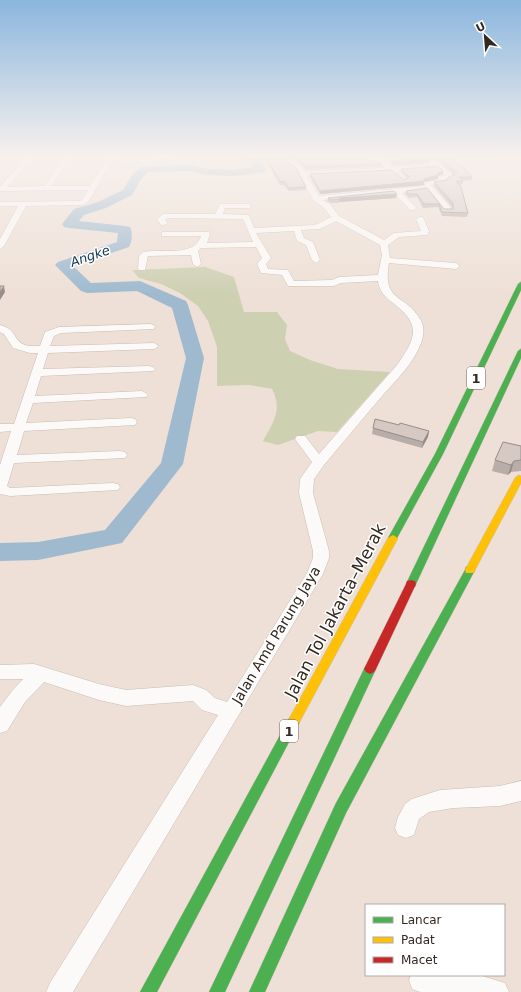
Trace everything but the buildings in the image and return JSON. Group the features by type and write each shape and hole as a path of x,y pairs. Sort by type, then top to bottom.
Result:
{"highway":[{"name":"Jalan Tol Jakarta–Merak","path":"148,992 439,454 521,284"},
{"name":"1","path":"217,992 521,351"},
{"path":"257,992 342,808 519,478"}],"street":[{"path":"0,204 80,203 83,201"},
{"path":"320,201 336,218 385,252 456,266"},
{"path":"406,201 412,208"},
{"path":"440,201 448,210"},
{"path":"0,245 24,204"},
{"path":"218,217 223,206 247,206"},
{"path":"164,224 161,219 164,217 246,217 251,231 267,258 261,264 264,271 285,272 291,284 334,283 339,280 381,278 385,252 397,235 424,233 425,231 420,219"},
{"path":"251,231 320,226 336,218"},
{"path":"297,228 300,239 310,244 316,260"},
{"path":"165,234 206,234 203,243 196,249"},
{"path":"142,268 143,256 146,254 260,244"},
{"path":"196,249 197,264"},
{"name":"Jalan Amd Parung Jaya","path":"59,992 319,565 321,551 306,493 307,479 319,462 401,368 412,353 419,338 419,331 414,317 408,310 388,294 384,289 381,278"},
{"path":"113,487 10,492 3,490 0,486 48,334 53,331 150,327"},
{"path":"0,328 6,329 9,332 13,344 22,349 44,350 154,346"},
{"path":"36,374 148,370"},
{"path":"28,400 142,395"},
{"path":"0,428 131,422"},
{"path":"301,439 319,462"},
{"path":"9,459 120,455"},
{"path":"0,672 25,670 42,673 99,692 126,698 193,693 199,695 209,704 231,711"},
{"path":"0,725 11,704 21,692 42,673"},
{"path":"406,828 412,811 424,804 443,799 502,795 521,791"},
{"path":"421,980 482,988 496,992"}],"green space":[{"path":"205,267 234,277 244,312 277,312 287,325 285,339 290,351 310,360 338,369 390,372 337,432 318,431 278,445 263,441 273,422 277,410 277,403 272,389 249,385 217,386 217,347 208,321 198,306 180,293 161,284 139,278 132,270"}],"waterway":[{"name":"Angke","path":"0,552 38,551 113,537 172,464 195,358 180,305 140,286 87,288 63,265 124,244 125,230 69,224 79,212 109,201"}],"traffic: fast":[{"path":"393,538 439,454 521,284"},
{"path":"411,584 521,351"},
{"path":"257,992 341,808 470,570"},
{"path":"217,992 370,669"},
{"path":"148,992 294,721"}],"traffic: slow":[{"path":"470,570 519,478"},
{"path":"294,721 393,538"}],"traffic: jam":[{"path":"370,669 411,584"}]}
